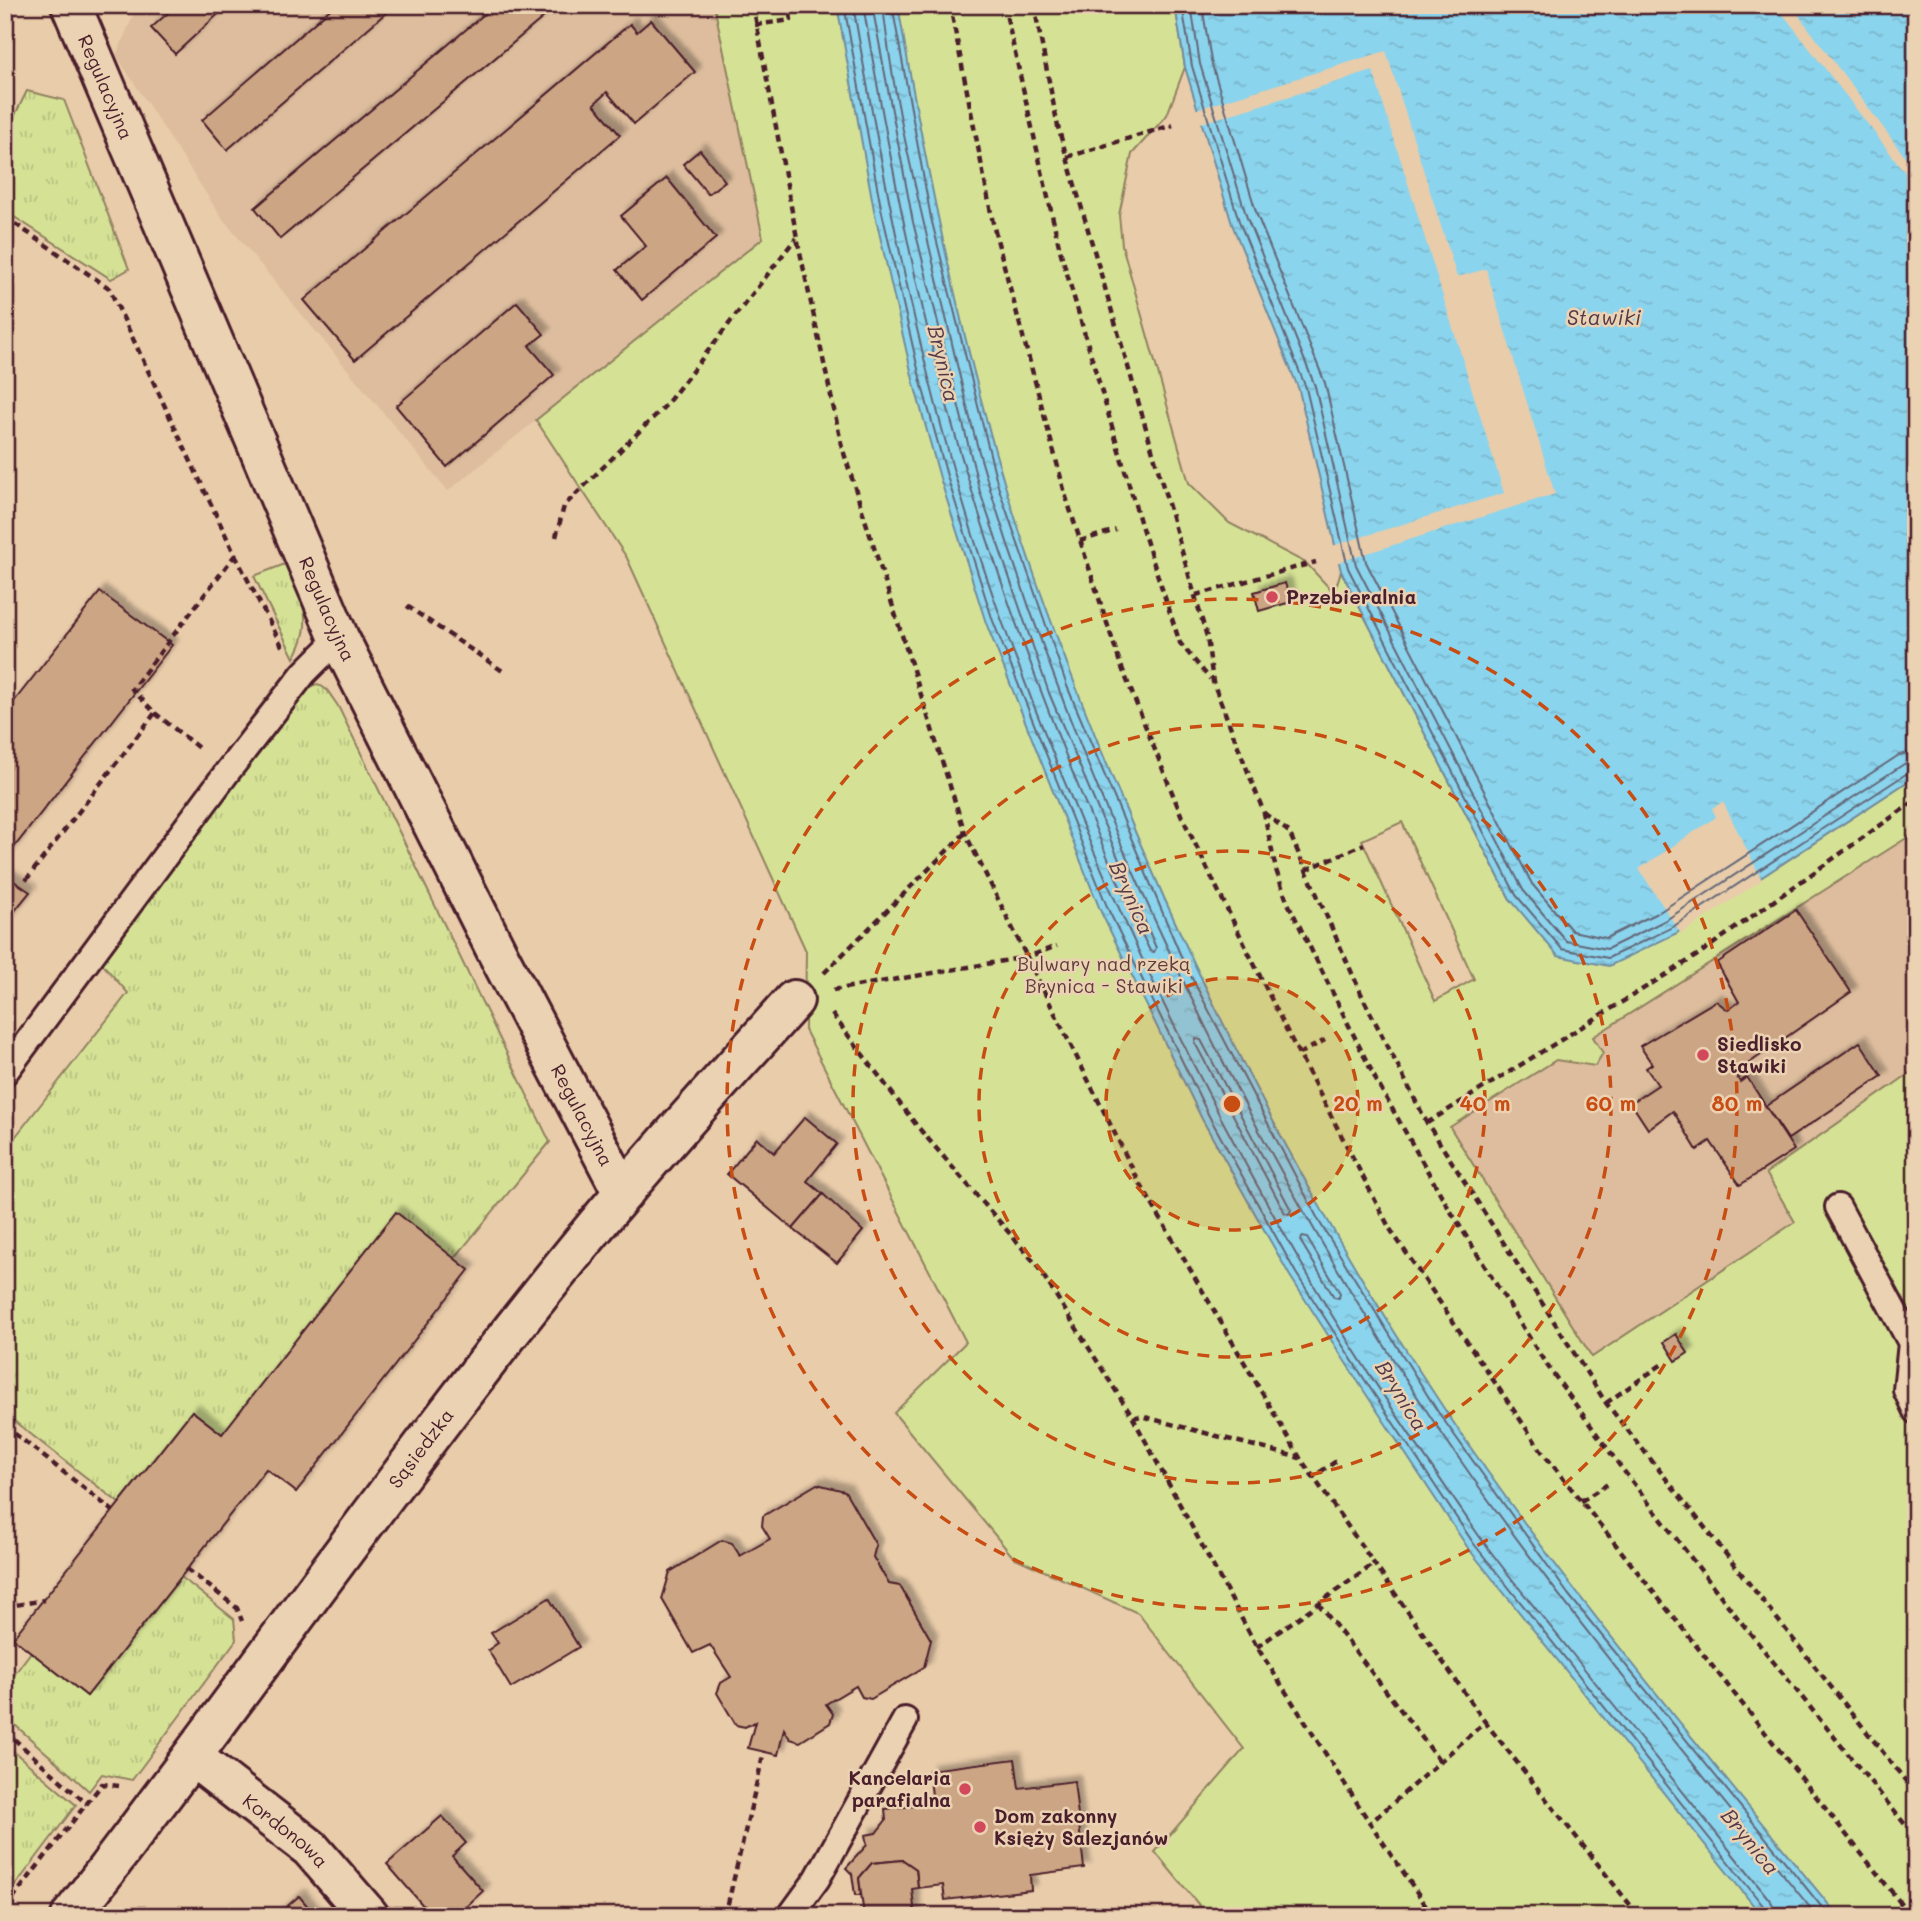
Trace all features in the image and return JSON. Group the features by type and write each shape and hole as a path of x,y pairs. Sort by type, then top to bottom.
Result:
{"street":[{"name":"Regulacyjna","path":"71,5 339,638 498,954 623,1193"},
{"name":"Sąsiedzka","path":"71,1916 194,1758 416,1454 623,1193 808,993"},
{"name":"Kordonowa","path":"194,1758 310,1848 369,1916"}],"lane":[{"path":"5,1072 228,771 304,673 339,638"},
{"path":"1838,1207 1911,1343 1906,1390 1916,1411"},
{"path":"790,1916 817,1879 905,1720"}],"path":[{"path":"753,5 797,238 842,447 965,833 1138,1180 1300,1458 1485,1722 1639,1916"},
{"path":"755,24 790,20 789,5"},
{"path":"950,5 994,228 1080,541 1121,663 1182,817 1299,1054 1390,1229 1543,1454 1911,1916 1916,1912"},
{"path":"1004,5 1060,250 1142,525 1180,643 1213,682"},
{"path":"1034,5 1067,157 1196,595 1207,637 1213,682 1264,813 1278,879 1309,948 1408,1139 1544,1361 1620,1466 1737,1617 1916,1838"},
{"path":"1067,157 1173,125"},
{"path":"5,217 108,288 235,555 290,662 304,673"},
{"path":"556,537 564,506 665,406 797,238"},
{"path":"1080,541 1115,530"},
{"path":"228,771 155,713 132,689 235,555"},
{"path":"1196,595 1316,562"},
{"path":"407,606 504,672"},
{"path":"23,884 155,713"},
{"path":"1427,1122 1696,956 1916,800"},
{"path":"1264,813 1289,832 1364,1000 1427,1122 1606,1403 1916,1794"},
{"path":"808,993 965,833"},
{"path":"1306,870 1364,844"},
{"path":"808,993 1027,957 1057,946"},
{"path":"808,993 917,1126 1036,1264 1133,1418 1257,1647 1433,1916"},
{"path":"1299,1054 1325,1040"},
{"path":"1606,1403 1664,1363"},
{"path":"1133,1418 1141,1416 1300,1458"},
{"path":"5,1426 113,1511"},
{"path":"1320,1472 1338,1460"},
{"path":"1581,1502 1611,1482"},
{"path":"1257,1647 1374,1564"},
{"path":"187,1569 237,1608 246,1630"},
{"path":"5,1607 44,1600"},
{"path":"1318,1603 1440,1761"},
{"path":"1370,1823 1485,1722"},
{"path":"5,1731 87,1804"},
{"path":"725,1916 764,1752"},
{"path":"5,1908 102,1784 123,1787"}],"shaded area":[{"path":"138,5 714,5 763,238 448,491 222,218 116,55"},
{"path":"1916,832 1916,1069 1891,1084 1796,1221 1592,1357 1449,1126 1556,1060 1595,1066 1592,1037"}],"green space":[{"name":"Bulwary nad rzeką Brynica - Stawiki","path":"714,5 1175,5 1185,67 1167,115 1132,154 1119,215 1122,245 1189,483 1229,523 1306,563 1334,593 1341,571 1510,899 1675,934 1916,776 1916,832 1593,1037 1603,1053 1595,1066 1556,1060 1450,1127 1592,1357 1795,1222 1766,1173 1916,1069 1916,1916 1208,1916 1155,1852 1244,1749 1138,1613 1013,1557 894,1413 966,1342 805,1030 806,951 627,558 536,420 763,238","holes":["1402,822 1474,979 1435,1001 1362,840"]},
{"path":"27,91 64,100 129,269 111,279 5,211 5,135"},
{"path":"285,564 301,600 305,621 301,645 294,658 254,576"},
{"path":"318,684 327,690 338,706 550,1142 454,1259 222,1434 192,1411 119,1503 5,1414 5,1150 128,993 98,959 310,686"},
{"path":"181,1577 234,1619 236,1640 132,1780 102,1774 89,1791 5,1716 5,1687 31,1652 87,1696"},
{"path":"5,1744 76,1805 5,1899"}],"water":[{"name":"Brynica","path":"837,5 898,5 919,125 957,305 987,423 1027,554 1080,697 1143,851 1219,1016 1260,1097 1348,1256 1445,1410 1491,1476 1635,1668 1838,1916 1762,1916 1468,1548 1290,1276 1202,1119 1101,912 986,623 940,478 914,384 874,210"},
{"name":"Stawiki","path":"1175,5 1916,5 1916,776 1675,934 1609,966 1558,956 1510,899 1341,571 1299,390 1232,224 1185,67"}],"pier":[{"path":"1776,5 1791,5 1915,170 1907,175"},
{"path":"1386,51 1457,277 1486,269 1555,494 1336,563 1332,546 1504,493 1373,71 1198,124 1194,110"},
{"path":"1723,802 1762,880 1681,934 1639,869 1716,817 1712,808"}],"building":[{"path":"177,5 228,5 175,54 151,28"},
{"path":"335,5 395,5 227,150 202,120"},
{"path":"495,5 563,5 553,14 551,11 280,239 255,208"},
{"path":"651,20 695,72 634,124 607,92 594,104 620,135 355,360 304,300 630,24 637,32"},
{"path":"700,150 725,181 708,194 683,164"},
{"path":"667,178 716,238 642,300 617,270 646,246 621,216"},
{"path":"517,302 544,334 529,346 554,375 447,467 396,406"},
{"name":"Przebieralnia","path":"1285,583 1291,602 1259,611 1254,592"},
{"path":"100,592 172,645 5,859 5,713"},
{"path":"5,875 30,892 5,923"},
{"name":"Siedlisko Stawiki","path":"1796,910 1851,992 1735,1073 1740,1082 1747,1077 1794,1150 1740,1185 1710,1141 1697,1150 1673,1111 1648,1129 1631,1103 1658,1085 1646,1068 1652,1064 1640,1046 1716,1001 1728,1010 1739,1002 1717,963"},
{"path":"1860,1042 1882,1076 1788,1139 1766,1106"},
{"path":"805,1117 837,1144 807,1181 823,1194 793,1229 727,1174 757,1138 774,1153"},
{"path":"823,1194 863,1231 837,1263 793,1229"},
{"path":"396,1212 469,1270 296,1492 266,1469 87,1696 13,1638 192,1411 222,1434"},
{"path":"1676,1334 1688,1353 1676,1361 1664,1342"},
{"path":"817,1484 845,1491 876,1545 873,1557 889,1584 900,1586 931,1640 924,1667 871,1699 862,1697 856,1686 826,1704 833,1714 830,1723 800,1742 790,1739 784,1729 778,1755 748,1748 755,1722 745,1727 736,1725 717,1693 721,1683 731,1677 710,1645 693,1653 662,1599 670,1572 722,1540 732,1543 740,1556 770,1539 762,1526 763,1516"},
{"path":"549,1598 579,1647 511,1688 488,1650 498,1643 491,1633"},
{"name":"Dom zakonny Księży Salezjanów","path":"1015,1759 1019,1788 1074,1781 1084,1868 1030,1875 1031,1890 945,1900 943,1885 918,1888 916,1869 903,1860 872,1863 859,1878 861,1895 855,1895 852,1874 846,1868 867,1845 865,1835 876,1833 886,1820 885,1809 933,1804 929,1770"},
{"path":"442,1816 466,1843 452,1856 483,1891 456,1916 432,1916 387,1864"},
{"path":"903,1860 916,1869 918,1888 912,1889 915,1916 864,1916 859,1878 872,1863"},
{"path":"299,1896 316,1916 276,1916"}],"place":[{"name":"Przebieralnia","path":"1272,597"},
{"name":"Siedlisko Stawiki","path":"1703,1055"},
{"name":"Kancelaria parafialna","path":"965,1789"},
{"name":"Dom zakonny Księży Salezjanów","path":"980,1827"}]}
